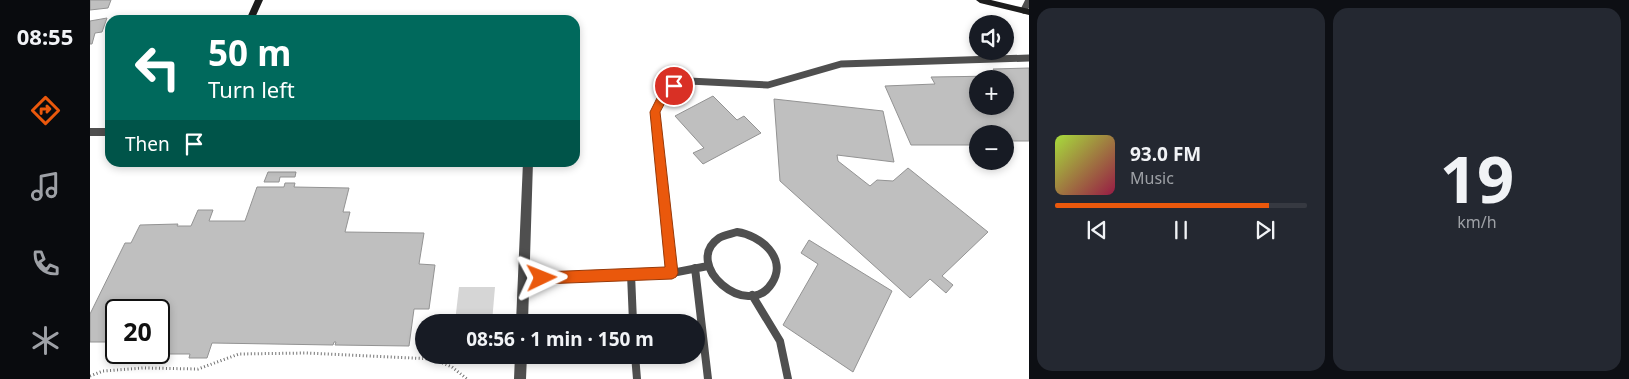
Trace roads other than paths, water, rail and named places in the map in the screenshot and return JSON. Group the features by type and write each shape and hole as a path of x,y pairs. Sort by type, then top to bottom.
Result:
{"main road":[{"path":"252,15 259,0"},
{"path":"980,0 1026,11"}],"street":[{"path":"90,132 105,132"},
{"path":"522,314 528,167"},
{"path":"520,379 521,364"}],"lane":[{"path":"1026,11 1029,0"},
{"path":"672,273 655,112 664,94 674,86 689,81 706,81 768,86 841,64 1029,58"},
{"path":"737,232 749,234 769,248 776,268 775,278 770,286 762,292 752,295 741,295 730,291 716,280 708,266 710,245 722,235 737,232"},
{"path":"524,278 672,273 708,266"},
{"path":"695,268 708,379"},
{"path":"631,274 634,314"},
{"path":"752,295 780,341 788,379"},
{"path":"636,364 637,379"}]}
